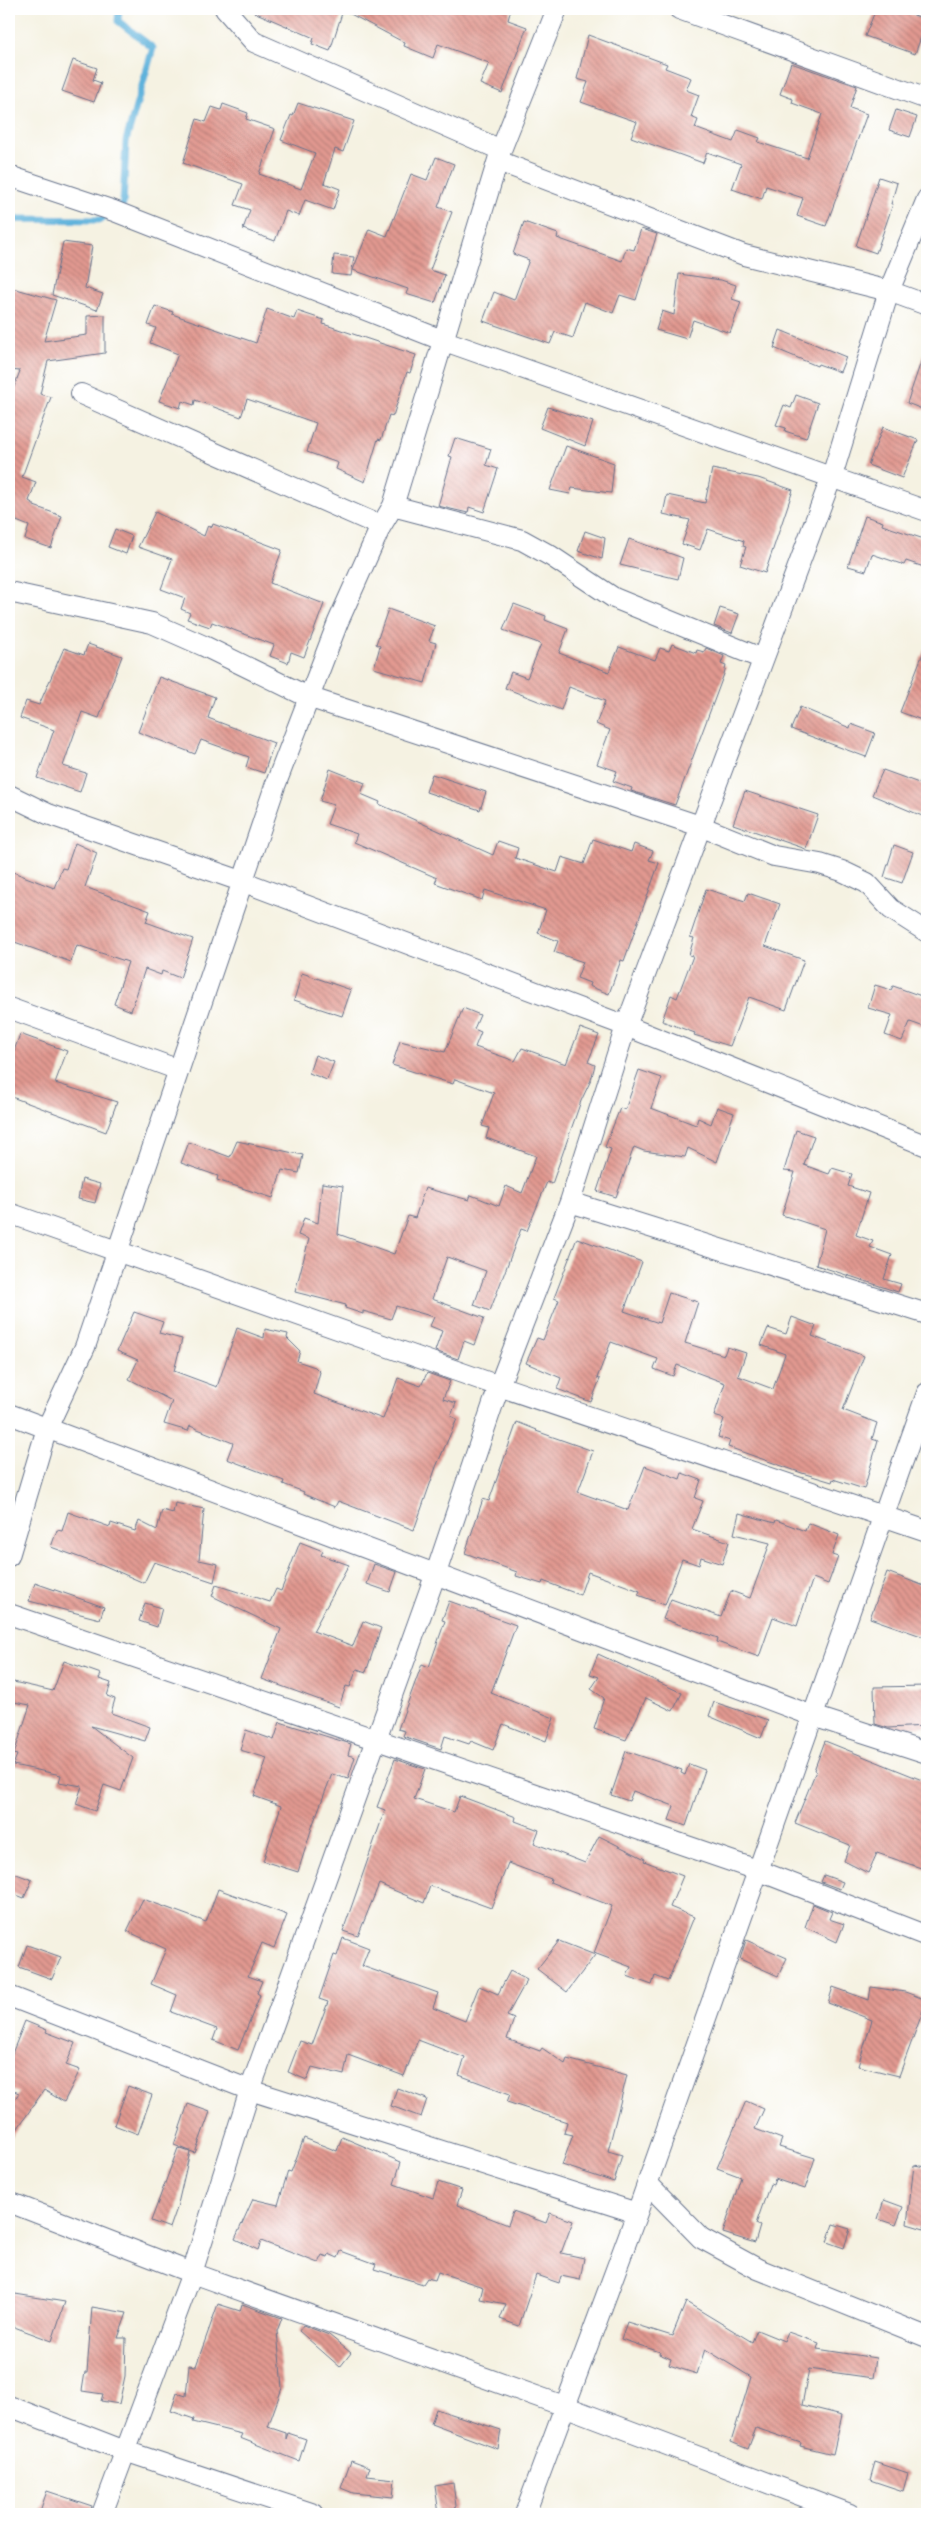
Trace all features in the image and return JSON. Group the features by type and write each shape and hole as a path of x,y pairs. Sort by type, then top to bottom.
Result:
{"street":[{"path":"225,9 254,42 500,155 744,255 889,291 927,305"},
{"path":"9,1556 47,1428 86,1347 117,1250 244,882 275,786 308,697 382,526 393,506 442,340 500,155 557,9"},
{"path":"679,9 927,99"},
{"path":"9,176 114,210 442,340 927,511"},
{"path":"102,2514 192,2272 250,2090 436,1573 499,1386 570,1202 626,1026 832,476 889,291 927,199"},
{"path":"81,394 382,526"},
{"path":"393,506 522,540 551,556 614,598 763,659"},
{"path":"9,592 152,623 204,646 308,697 700,826 774,856 842,870 867,883 891,909 927,932"},
{"path":"9,795 48,814 244,882 626,1026 927,1146"},
{"path":"9,1008 179,1070"},
{"path":"570,1202 927,1314"},
{"path":"9,1213 499,1386 927,1531"},
{"path":"525,2514 648,2184 885,1516 927,1392"},
{"path":"9,1414 813,1716 927,1753"},
{"path":"9,1614 758,1870 927,1936"},
{"path":"9,1996 250,2090 637,2213"},
{"path":"648,2184 701,2238 758,2269 927,2337"},
{"path":"9,2202 192,2272 564,2406 850,2514"},
{"path":"9,2406 124,2451 314,2514"}],"building":[{"path":"247,9 511,9 508,20 527,27 502,93 480,84 489,63 438,44 433,58 404,46 405,43 343,10 330,51 312,44 314,38"},
{"path":"876,9 898,9 927,20 915,54 865,36"},
{"path":"588,35 667,64 665,68 691,78 686,90 699,95 691,117 698,120 695,128 733,142 738,130 760,138 758,142 807,158 822,114 792,103 793,99 780,94 791,63 857,86 850,108 867,114 826,226 797,216 803,198 766,186 762,199 732,189 741,164 707,152 703,163 631,137 637,122 581,102 588,82 577,79"},
{"path":"73,60 97,68 93,80 101,83 94,102 62,91"},
{"path":"298,103 354,121 343,152 335,149 324,183 340,189 333,210 305,200 299,216 286,211 275,241 243,229 250,210 235,205 243,184 183,163 197,119 206,122 212,107 221,110 223,104 248,113 246,119 275,129 259,174 301,189 315,153 281,140"},
{"path":"896,110 917,117 910,137 889,130"},
{"path":"436,157 454,164 438,207 452,212 430,270 445,275 435,303 406,294 408,289 353,270 369,229 387,236 411,174 427,180"},
{"path":"879,177 897,183 891,204 893,204 876,253 856,246"},
{"path":"524,222 558,234 557,238 622,261 626,248 634,250 641,229 657,234 636,300 620,295 613,313 585,302 573,338 555,332 550,344 483,321 494,292 514,300 529,260 513,254"},
{"path":"63,242 92,246 85,288 103,294 97,310 52,295"},
{"path":"334,255 354,257 351,276 332,274"},
{"path":"679,274 721,280 736,285 732,299 741,302 730,333 693,320 687,339 656,330 662,311 674,315"},
{"path":"9,287 56,300 44,341 87,335 87,316 105,315 105,353 48,361 40,394 51,397 22,477 36,482 29,501 34,506 62,516 51,548 25,539 29,526 9,518 9,400 20,371 9,370"},
{"path":"155,306 173,312 172,314 256,343 267,309 294,319 297,311 324,320 323,324 416,355 410,373 407,372 393,416 389,415 381,440 378,439 365,482 336,469 338,463 307,452 316,423 247,399 241,417 195,400 194,405 182,401 180,408 159,401 178,354 150,343 156,328 148,325"},
{"path":"780,330 846,357 840,372 818,364 817,366 774,348"},
{"path":"924,353 927,353 927,411 907,403"},
{"path":"796,395 818,403 806,438 785,431 786,428 776,425 784,405 791,408"},
{"path":"548,407 593,422 585,446 540,428"},
{"path":"883,427 918,440 902,478 868,465"},
{"path":"455,438 491,449 486,465 498,469 484,512 469,507 468,513 438,506 452,457 449,456"},
{"path":"566,446 614,463 611,493 572,488 570,494 550,490"},
{"path":"712,469 758,478 793,490 765,573 740,565 746,547 743,546 744,541 708,529 700,550 682,544 690,520 663,514 667,495 705,503"},
{"path":"155,512 204,536 208,525 212,527 213,524 282,550 270,583 324,604 304,657 291,652 288,663 270,656 274,645 212,622 210,627 187,619 190,613 181,609 185,598 161,589 172,559 138,547"},
{"path":"865,516 883,522 882,525 927,540 927,568 906,561 904,565 872,554 866,571 848,566"},
{"path":"115,529 132,536 126,554 108,547"},
{"path":"585,531 605,538 602,559 578,551"},
{"path":"629,539 683,558 678,579 620,565"},
{"path":"514,604 546,616 545,620 568,629 559,653 609,672 619,647 655,660 660,648 669,651 672,644 696,653 697,650 704,652 706,648 724,656 721,664 726,666 724,674 675,805 631,791 632,788 613,781 617,771 597,764 610,730 596,724 605,701 569,687 561,710 505,688 511,672 527,678 541,644 503,630"},
{"path":"720,608 739,614 732,633 714,626"},
{"path":"388,609 435,626 429,641 436,643 425,683 374,668 380,646 376,644"},
{"path":"927,643 927,722 900,712"},
{"path":"88,644 122,656 99,718 82,712 63,766 86,773 80,792 37,778 54,730 20,718 26,701 39,705 64,648 84,655"},
{"path":"159,677 215,697 208,718 274,743 264,773 246,767 249,757 201,740 195,754 138,732"},
{"path":"800,707 850,728 851,724 875,733 866,757 791,729"},
{"path":"330,769 365,783 361,794 380,802 379,804 493,855 498,841 518,848 515,858 557,872 562,857 584,864 593,839 631,852 634,844 653,851 649,860 659,863 624,961 621,960 609,994 589,986 590,983 577,978 583,962 554,952 558,941 538,933 546,910 485,890 482,900 435,883 437,878 354,842 357,834 327,824 334,805 320,801"},
{"path":"883,770 927,786 927,818 872,795"},
{"path":"432,774 486,792 480,810 426,792"},
{"path":"745,791 818,815 806,849 733,824"},
{"path":"75,843 97,853 85,887 150,911 146,922 193,939 180,978 162,971 161,975 145,969 131,1011 114,1004 128,962 77,945 71,962 9,940 9,882 13,872 54,888 62,868 66,869"},
{"path":"894,845 913,852 902,883 884,877"},
{"path":"706,889 745,901 748,893 780,904 765,946 804,960 786,1010 749,997 730,1046 694,1035 695,1033 662,1021 671,995 677,998 693,956 689,955 694,938 690,937"},
{"path":"302,973 351,990 342,1016 294,1000"},
{"path":"875,985 891,990 893,986 927,998 927,1028 910,1022 902,1041 885,1035 892,1015 868,1008"},
{"path":"463,1008 480,1015 474,1029 481,1032 475,1047 515,1061 522,1048 566,1064 580,1028 599,1035 588,1062 595,1065 591,1080 581,1101 552,1184 547,1182 527,1231 521,1229 490,1311 474,1305 486,1271 447,1257 432,1299 484,1318 474,1345 464,1341 458,1359 435,1351 442,1331 430,1326 434,1317 396,1306 391,1319 363,1311 363,1314 345,1308 346,1305 295,1292 309,1239 298,1235 304,1218 318,1223 322,1183 343,1186 338,1234 394,1254 408,1216 415,1218 425,1188 469,1200 471,1195 499,1206 506,1186 522,1193 536,1156 486,1138 489,1128 482,1126 494,1093 455,1079 453,1084 392,1065 400,1041 445,1052"},
{"path":"20,1034 67,1051 55,1083 117,1102 106,1132 9,1096 9,1065"},
{"path":"315,1055 334,1062 327,1080 309,1073"},
{"path":"639,1070 662,1078 651,1108 696,1125 698,1118 711,1124 717,1107 734,1113 717,1162 688,1148 685,1157 644,1151 634,1147 616,1197 597,1191 611,1149 605,1147 620,1108 625,1110"},
{"path":"796,1130 814,1136 804,1165 829,1174 832,1168 852,1174 848,1186 869,1193 856,1235 873,1241 870,1247 892,1255 884,1279 901,1284 898,1292 816,1265 825,1229 782,1215 795,1172 784,1171"},
{"path":"237,1141 303,1155 299,1173 282,1170 273,1198 217,1180 218,1176 181,1163 189,1142 230,1157"},
{"path":"82,1179 100,1184 95,1203 78,1199"},
{"path":"577,1238 642,1262 624,1311 659,1323 669,1293 698,1302 685,1343 724,1355 727,1347 746,1353 738,1376 773,1389 785,1354 761,1345 768,1328 786,1334 792,1317 816,1326 812,1336 864,1356 843,1410 877,1423 872,1439 878,1441 864,1489 833,1479 832,1482 802,1473 728,1447 730,1441 718,1437 724,1419 714,1416 725,1383 677,1365 673,1376 654,1369 658,1359 611,1342 597,1378 600,1379 591,1402 557,1389 561,1378 526,1363 537,1338 543,1340 559,1300 554,1298"},
{"path":"134,1312 163,1322 159,1333 182,1339 174,1371 217,1387 237,1328 264,1338 265,1329 288,1334 287,1338 300,1351 297,1361 315,1367 320,1372 314,1394 383,1419 398,1378 421,1386 427,1373 450,1381 443,1399 456,1403 451,1416 457,1419 436,1467 414,1530 338,1501 335,1507 303,1494 304,1492 283,1484 284,1481 227,1459 233,1443 190,1426 188,1431 164,1424 172,1401 129,1379 138,1360 117,1351"},
{"path":"517,1422 536,1431 593,1451 578,1492 628,1510 645,1466 680,1479 682,1473 701,1480 695,1498 703,1501 692,1529 729,1542 722,1564 701,1557 699,1565 682,1559 665,1605 638,1595 640,1591 588,1572 580,1595 543,1581 542,1584 516,1576 517,1572 465,1553 483,1499 489,1501"},
{"path":"175,1503 204,1509 199,1560 218,1564 214,1582 154,1562 144,1583 103,1565 51,1547 57,1530 62,1531 68,1512 110,1527 111,1523 135,1531 139,1521 157,1530 162,1510 173,1513"},
{"path":"739,1513 775,1523 776,1520 805,1531 808,1523 839,1535 832,1555 838,1557 828,1584 813,1578 797,1626 773,1617 759,1657 717,1642 718,1638 663,1619 671,1599 721,1617 731,1591 750,1598 770,1543 734,1534"},
{"path":"300,1542 323,1551 321,1555 349,1565 313,1631 353,1646 363,1621 381,1628 366,1672 357,1669 350,1687 346,1686 339,1707 262,1679 281,1629 212,1596 216,1585 270,1602 276,1589 281,1591"},
{"path":"374,1564 397,1572 390,1592 367,1584"},
{"path":"887,1572 927,1587 927,1638 870,1618"},
{"path":"35,1583 104,1607 100,1619 29,1601"},
{"path":"449,1601 516,1625 491,1693 554,1718 546,1741 503,1724 493,1750 471,1741 469,1744 445,1736 441,1749 403,1736 405,1731 398,1729 422,1664 429,1667 445,1621 442,1620"},
{"path":"145,1603 162,1608 157,1627 139,1621"},
{"path":"598,1654 682,1693 673,1711 646,1698 626,1740 594,1729 604,1698 591,1689 599,1677 590,1674"},
{"path":"64,1661 101,1674 99,1679 111,1683 107,1696 115,1699 111,1713 150,1727 145,1741 91,1726 133,1758 121,1791 104,1785 95,1811 76,1804 82,1786 59,1782 61,1775 13,1765 17,1755 14,1754 30,1705 9,1701 9,1681 53,1691"},
{"path":"927,1686 927,1726 888,1728 875,1724 874,1687"},
{"path":"714,1702 768,1720 761,1738 709,1716"},
{"path":"280,1722 351,1744 348,1755 355,1757 348,1779 332,1774 313,1824 298,1872 263,1861 281,1806 254,1796 267,1758 240,1750 246,1730 274,1740"},
{"path":"825,1741 927,1782 927,1870 877,1853 868,1873 844,1861 850,1845 795,1823 816,1771 814,1770"},
{"path":"626,1751 682,1770 681,1773 685,1775 689,1764 705,1770 686,1826 669,1820 674,1806 633,1791 629,1801 611,1795"},
{"path":"395,1759 425,1769 414,1799 454,1812 460,1796 516,1817 515,1821 539,1830 534,1843 585,1863 599,1836 645,1859 644,1861 683,1876 670,1907 694,1917 668,1981 655,1976 652,1985 627,1976 631,1967 594,1953 612,1906 550,1882 551,1879 508,1863 491,1908 430,1886 424,1903 379,1884 358,1936 343,1931 385,1810 377,1807"},
{"path":"14,1873 32,1880 24,1898 9,1892"},
{"path":"824,1875 843,1882 840,1889 821,1882"},
{"path":"218,1889 287,1915 274,1948 262,1943 248,1976 262,1981 257,1993 260,1995 238,2050 213,2040 217,2029 171,2012 177,1995 151,1984 166,1949 127,1931 143,1899 206,1922"},
{"path":"813,1904 832,1912 829,1919 844,1924 837,1942 805,1927"},
{"path":"343,1938 369,1948 362,1966 438,1993 433,2008 465,2021 479,1986 498,1994 510,1971 527,1980 507,2016 514,2019 507,2039 540,2051 542,2048 565,2064 567,2059 627,2075 608,2151 622,2155 614,2182 562,2165 573,2135 564,2133 567,2122 507,2102 510,2094 459,2075 465,2058 418,2040 404,2076 348,2055 344,2075 312,2067 307,2080 288,2072 300,2041 312,2045 328,2002 319,1999 334,1955 337,1956"},
{"path":"746,1940 787,1958 778,1976 740,1959"},
{"path":"559,1941 595,1955 567,1992 537,1969"},
{"path":"27,1945 61,1957 52,1979 19,1967"},
{"path":"833,1987 869,2000 871,1987 905,1992 927,2000 899,2076 858,2066 872,2020 828,2003"},
{"path":"25,2021 47,2030 46,2032 75,2043 66,2065 80,2070 64,2102 44,2090 9,2141 9,2107 19,2093 9,2089 9,2061"},
{"path":"128,2086 152,2095 138,2134 114,2125"},
{"path":"397,2088 427,2099 421,2117 391,2106"},
{"path":"746,2101 764,2109 755,2129 782,2139 779,2147 815,2158 805,2189 775,2179 773,2185 770,2184 756,2224 760,2226 755,2243 723,2233 741,2177 717,2168"},
{"path":"188,2104 210,2112 195,2153 174,2145"},
{"path":"342,2137 401,2162 394,2184 433,2198 438,2182 462,2190 457,2205 508,2225 513,2211 546,2223 550,2213 573,2221 561,2253 584,2258 580,2280 561,2276 559,2283 536,2275 519,2326 500,2319 506,2304 480,2299 483,2287 438,2272 435,2280 427,2278 423,2284 374,2269 376,2264 341,2251 338,2258 329,2254 328,2257 322,2255 318,2263 261,2241 258,2250 235,2239 253,2199 278,2205 288,2171 291,2172 304,2138 337,2151"},
{"path":"178,2148 190,2152 177,2208 170,2228 151,2221"},
{"path":"914,2165 927,2167 924,2229 907,2224"},
{"path":"884,2200 903,2207 896,2225 878,2219"},
{"path":"833,2224 850,2229 844,2248 827,2242"},
{"path":"9,2293 65,2302 52,2341 9,2325"},
{"path":"686,2302 752,2342 757,2330 784,2341 788,2332 819,2343 817,2349 876,2358 873,2378 809,2369 802,2405 842,2415 833,2454 800,2446 801,2443 756,2428 748,2449 731,2442 751,2377 705,2349 697,2374 669,2365 671,2359 659,2354 660,2352 621,2339 627,2322 672,2336"},
{"path":"218,2304 240,2311 242,2304 282,2318 277,2331 282,2388 268,2427 286,2433 286,2439 288,2433 306,2439 299,2461 240,2438 242,2434 193,2422 194,2419 171,2411 177,2393 186,2396 189,2365 196,2366"},
{"path":"92,2307 127,2313 118,2338 126,2338 125,2376 119,2404 101,2401 103,2394 82,2391 85,2372 87,2372"},
{"path":"303,2325 329,2335 351,2353 340,2367 299,2331"},
{"path":"436,2409 501,2430 498,2449 431,2424"},
{"path":"351,2460 370,2467 367,2476 395,2479 393,2497 353,2493 341,2488"},
{"path":"875,2462 908,2473 903,2491 870,2480"},
{"path":"453,2483 456,2506 452,2514 439,2514 435,2486"},
{"path":"47,2491 92,2506 90,2514 39,2514"}],"waterway":[{"path":"9,221 17,219 101,220 123,204 126,141 153,48 118,21 119,9"}]}
